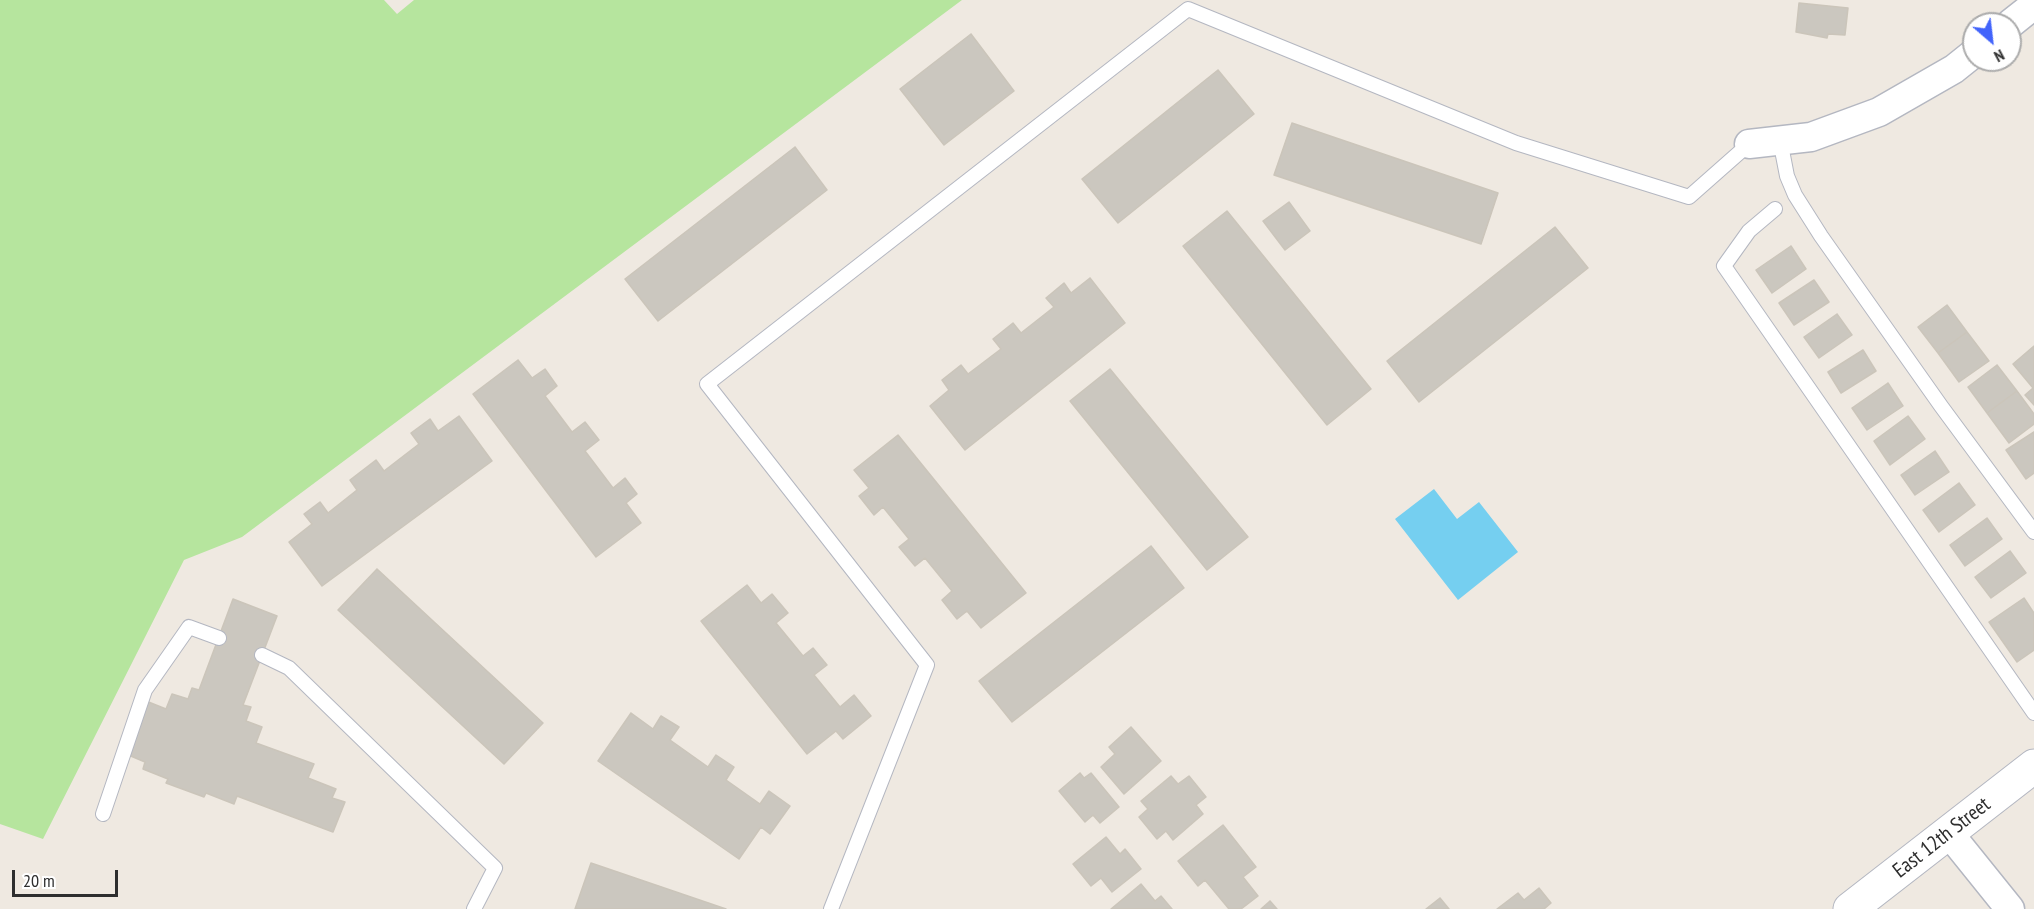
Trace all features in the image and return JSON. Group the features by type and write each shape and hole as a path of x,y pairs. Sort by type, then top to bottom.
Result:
{"street":[{"path":"2022,14 2034,5"},
{"path":"1749,144 1811,137 1879,112 1962,63"},
{"name":"East 12th Street","path":"1850,909 2034,766"},
{"path":"1948,832 2010,909"}],"lane":[{"path":"831,909 927,665 707,384 1188,9 1516,142 1689,197 1749,144"},
{"path":"1780,141 1787,177 1807,215 1941,406 2034,532"},
{"path":"1775,209 1749,231 1724,266 2034,713"},
{"path":"103,814 145,690 189,627 219,638"},
{"path":"262,655 289,668 495,868 474,909"}],"green space":[{"path":"0,0 384,0 397,14 414,0 962,0 242,537 184,560 43,839 0,824"}],"water":[{"path":"1434,489 1457,519 1479,502 1518,552 1458,600 1395,519"}],"building":[{"path":"1799,3 1848,8 1845,35 1828,34 1827,38 1796,32"},
{"path":"971,34 1014,91 944,145 900,89"},
{"path":"1218,70 1254,114 1118,223 1082,179"},
{"path":"1292,123 1498,193 1481,244 1274,175"},
{"path":"795,147 827,190 658,321 625,279"},
{"path":"1289,202 1310,231 1285,250 1263,221"},
{"path":"1227,211 1371,389 1327,425 1183,246"},
{"path":"1555,227 1588,268 1419,402 1387,361"},
{"path":"1791,246 1806,269 1772,293 1756,270"},
{"path":"1090,278 1125,323 965,450 930,406 949,390 942,380 961,365 968,374 1001,349 993,339 1013,323 1021,333 1054,307 1046,298 1064,283 1071,293"},
{"path":"1814,280 1829,302 1794,325 1779,303"},
{"path":"1947,305 1967,332 1938,353 1918,327"},
{"path":"1837,314 1852,335 1819,358 1804,337"},
{"path":"1967,332 1989,361 1959,382 1938,353"},
{"path":"2034,346 2034,405 2025,395 2033,388 2013,364"},
{"path":"1863,350 1876,371 1841,393 1828,372"},
{"path":"518,360 532,378 545,369 557,386 545,396 572,432 585,422 599,440 585,451 613,488 625,478 637,494 626,503 641,523 596,557 473,394"},
{"path":"1997,365 2017,391 1987,413 1968,387"},
{"path":"1110,369 1248,537 1207,570 1070,401"},
{"path":"1888,383 1903,406 1867,430 1852,408"},
{"path":"2017,391 2034,414 2034,424 2009,443 1987,413"},
{"path":"459,416 492,461 322,586 289,542 312,524 304,514 320,502 328,513 357,490 350,480 376,460 384,471 419,444 411,433 430,419 438,431"},
{"path":"1908,416 1925,439 1890,465 1874,441"},
{"path":"2034,432 2034,473 2026,479 2006,450"},
{"path":"898,435 1026,593 981,628 967,611 957,619 942,600 952,591 925,558 915,566 899,547 909,539 883,507 874,515 859,496 869,488 854,470"},
{"path":"1935,451 1949,472 1915,495 1901,475"},
{"path":"1959,483 1975,505 1939,532 1923,510"},
{"path":"1987,518 2002,539 1965,566 1950,545"},
{"path":"1151,546 1184,588 1012,722 979,681"},
{"path":"2010,551 2026,573 1991,598 1975,577"},
{"path":"377,569 543,723 504,764 338,610"},
{"path":"747,585 761,603 772,594 788,613 776,623 803,656 813,648 827,665 814,675 840,707 854,695 871,716 843,739 836,731 807,754 701,621"},
{"path":"2024,598 2034,613 2034,650 2017,662 1989,622"},
{"path":"233,599 277,616 243,705 251,707 246,721 262,727 256,743 314,764 308,778 336,789 332,798 345,802 333,832 237,796 234,804 206,793 204,797 166,783 168,779 143,769 145,762 126,754 146,701 166,709 172,694 188,699 192,688 199,690"},
{"path":"631,713 653,729 661,716 679,727 670,740 708,767 716,755 734,767 726,780 760,804 769,791 790,806 770,834 761,827 739,859 598,761"},
{"path":"1131,727 1161,761 1124,794 1101,767 1115,754 1109,747"},
{"path":"1080,773 1084,778 1091,773 1119,807 1100,823 1093,815 1085,822 1059,791"},
{"path":"1171,776 1178,784 1189,776 1206,797 1196,805 1203,814 1173,840 1166,831 1157,839 1139,817 1148,809 1141,801"},
{"path":"1223,825 1256,867 1243,877 1258,896 1241,909 1229,909 1205,880 1198,886 1178,861"},
{"path":"1106,837 1120,854 1125,849 1141,869 1112,892 1101,878 1091,886 1073,864"},
{"path":"591,863 726,909 575,909"},
{"path":"1141,884 1155,901 1161,896 1172,909 1111,909"},
{"path":"1539,888 1551,903 1544,909 1497,909 1518,893 1524,900"},
{"path":"1440,898 1449,909 1426,909"},
{"path":"1270,901 1277,909 1261,909"}]}
